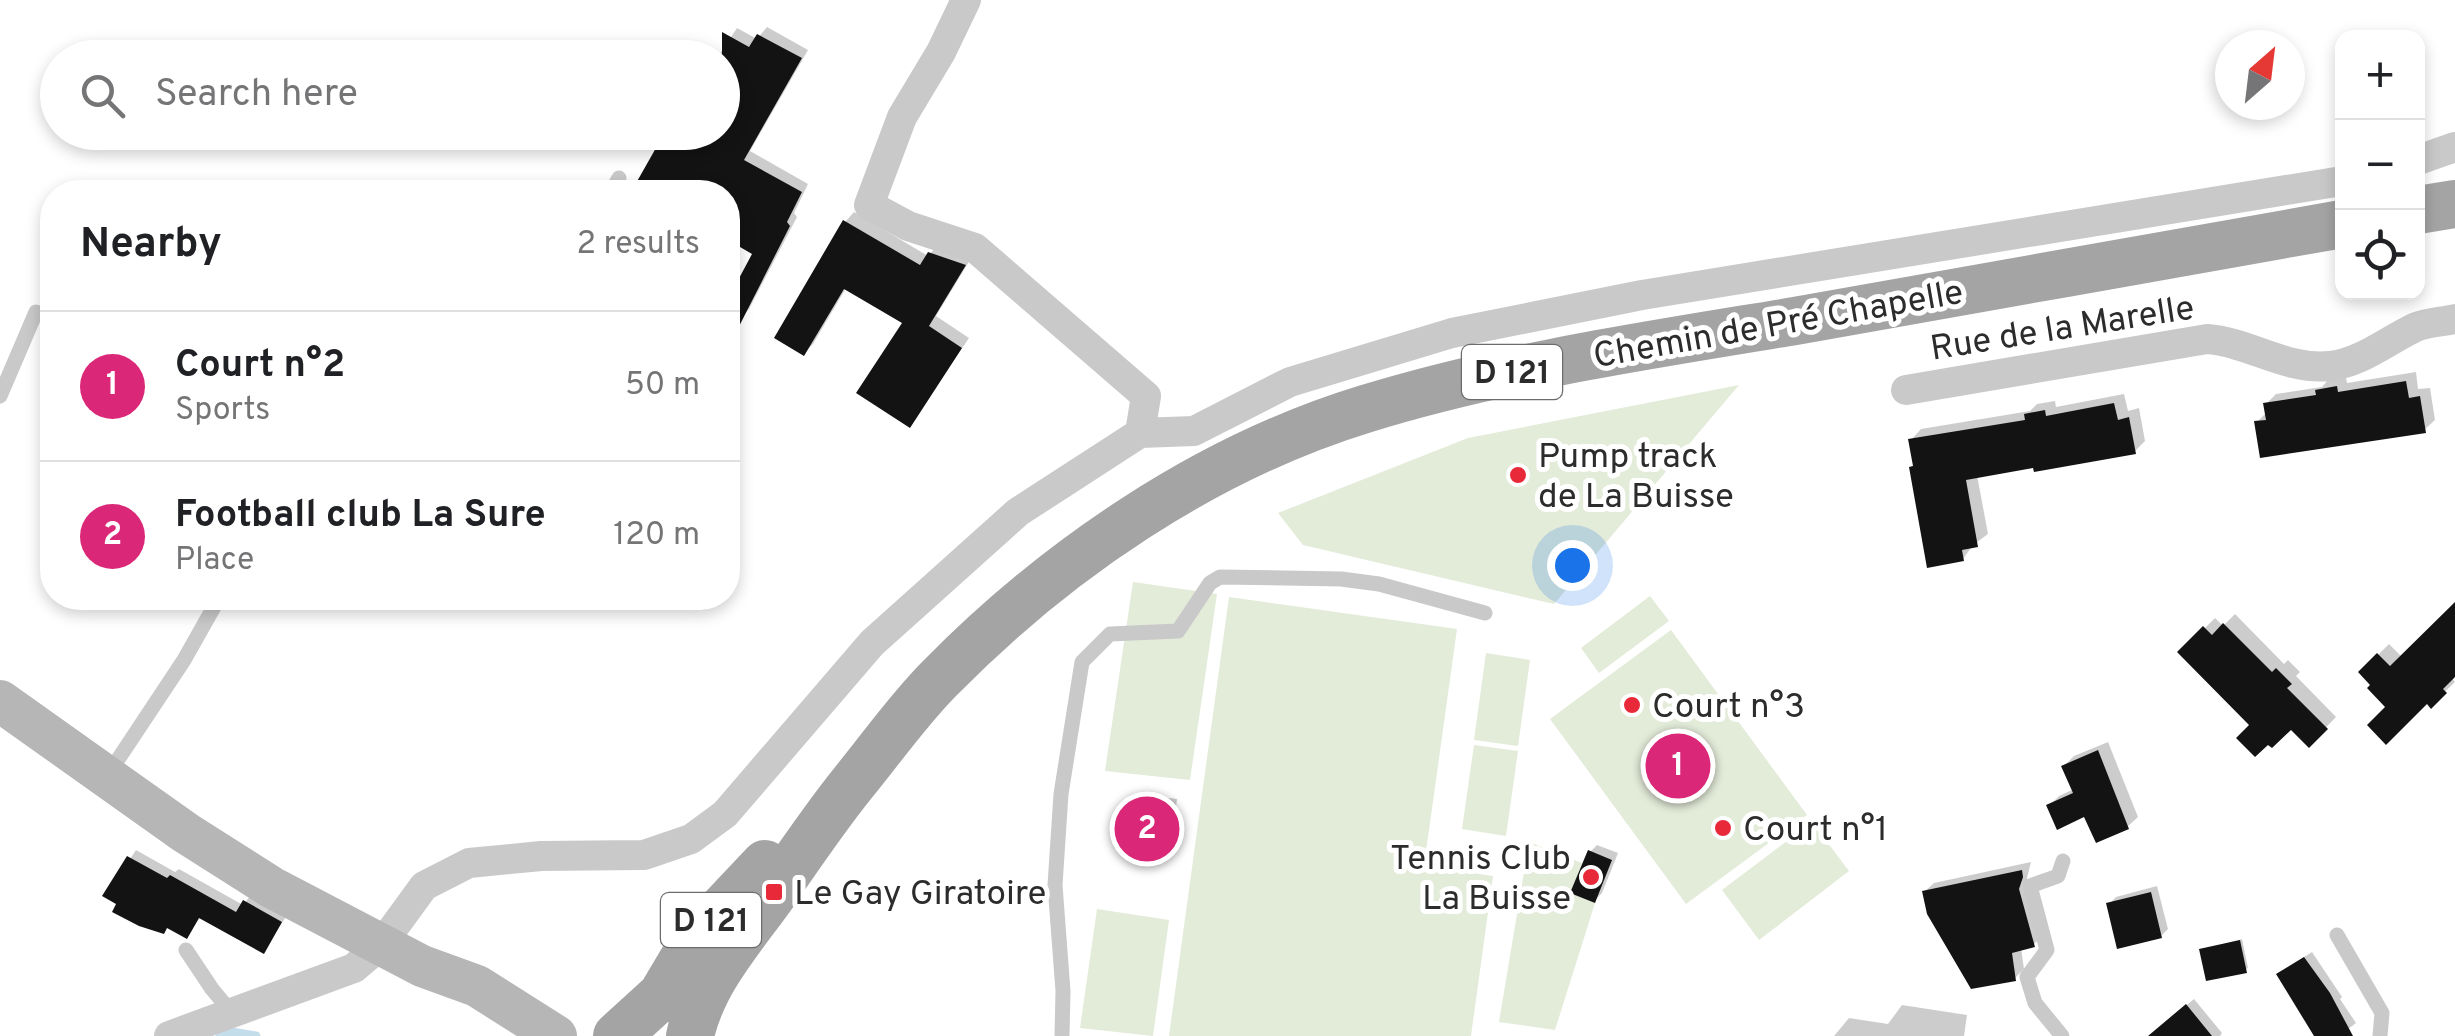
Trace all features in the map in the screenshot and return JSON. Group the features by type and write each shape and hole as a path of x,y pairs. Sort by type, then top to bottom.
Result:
{"main road":[{"path":"2425,209 2455,204"},
{"name":"Chemin de Pré Chapelle","path":"690,1036 696,1012 713,978 823,820 937,681 1004,617 1090,550 1191,485 1341,418 1452,385 1609,351 2335,225"},
{"name":"Chemin de Pré Chapelle","path":"617,1036 662,995 697,936 733,896 793,839 823,820"}],"street":[{"path":"966,0 941,52 902,117 869,205 908,226 975,248 1146,396 1140,433"},
{"path":"2425,158 2455,147"},
{"path":"169,1036 354,968 381,945 424,886 469,863 540,856 644,855 691,839 725,814 886,630 1018,512 1140,433 1194,430 1290,382 1452,333 1642,295 2335,181"},
{"name":"Rue de la Marelle","path":"1906,390 2207,338 2233,341 2290,363 2330,366 2365,355 2420,326 2455,319"},
{"path":"0,701 186,833 271,887 422,966 476,986 556,1036"},
{"path":"422,966 458,993 484,1021 490,1036"}],"lane":[{"path":"0,396 36,312"},
{"path":"1062,1036 1063,992 1055,885 1061,794 1082,662 1110,634 1178,632 1210,583 1220,577 1341,579 1379,584 1485,613"},
{"path":"106,776 184,660 212,610"},
{"path":"2062,862 2058,876 2030,886 2047,950 2027,977 2035,1003 2062,1036"},
{"path":"2338,935 2382,1013 2380,1036"},
{"path":"186,950 232,1013"}],"green space":[{"name":"Pump track de La Buisse","path":"1739,385 1554,604 1303,545 1278,513 1468,438"},
{"path":"1133,582 1217,594 1190,780 1105,771"},
{"path":"1650,596 1669,621 1599,673 1581,648"},
{"path":"1229,597 1457,629 1424,866 1493,876 1471,1036 1169,1036"},
{"path":"1671,630 1807,815 1686,904 1550,719"},
{"path":"1486,653 1530,660 1518,746 1474,740"},
{"path":"1474,745 1518,751 1506,836 1462,829"},
{"path":"1812,822 1849,871 1759,940 1722,890"},
{"path":"1529,842 1582,863 1571,893 1595,903 1555,1030 1499,1022"},
{"path":"1097,909 1169,920 1153,1036 1080,1028"}],"building":[{"path":"757,34 802,58 744,160 802,192 787,222 790,226 740,324 740,276 752,254 740,247 740,180 638,180 655,150 740,150 740,42 749,47"},
{"path":"843,220 920,265 928,252 966,265 929,326 962,348 910,428 856,393 902,323 844,289 804,356 774,338"},
{"path":"2406,381 2409,398 2420,396 2426,433 2260,458 2254,421 2266,420 2263,403 2316,395 2315,390 2337,386 2338,392"},
{"path":"2114,403 2118,420 2129,417 2136,454 1966,480 1978,547 1962,550 1964,561 1927,568 1909,467 1913,466 1908,439 2025,420 2024,414 2045,410 2046,416"},
{"path":"2455,602 2455,677 2443,689 2447,693 2431,709 2427,704 2386,745 2367,725 2385,707 2358,672 2377,653 2390,666"},
{"path":"2223,623 2272,672 2276,668 2292,684 2287,688 2328,729 2309,748 2291,730 2255,757 2236,738 2249,725 2177,652 2203,626 2212,635"},
{"path":"2098,750 2129,829 2096,843 2084,817 2057,830 2046,805 2073,793 2061,766"},
{"path":"1128,800 1171,805 1165,859 1122,854"},
{"name":"Tennis Club La Buisse","path":"1588,850 1612,860 1595,903 1570,893"},
{"path":"127,856 236,912 243,900 282,922 264,954 199,918 187,939 167,928 164,934 139,926 112,912 116,904 102,896"},
{"path":"2022,870 2019,889 2035,947 2012,953 2016,981 1971,989 1927,914 1922,891"},
{"path":"2151,892 2162,938 2117,949 2106,903"},
{"path":"2240,940 2247,973 2206,981 2199,949"},
{"path":"2304,957 2330,993 2353,1036 2314,1036 2276,974"},
{"path":"2186,1004 2212,1036 2148,1036"}],"waterway":[{"path":"220,1036 232,1032 256,1036"}],"place":[{"name":"Pump track de La Buisse","path":"1518,475"},
{"name":"Court n°3","path":"1632,705"},
{"name":"Court n°2","path":"1678,766"},
{"name":"Court n°1","path":"1723,828"},
{"name":"Football club La Sure","path":"1147,829"},
{"name":"Tennis Club La Buisse","path":"1591,877"},
{"name":"Le Gay Giratoire","path":"774,892"}]}
